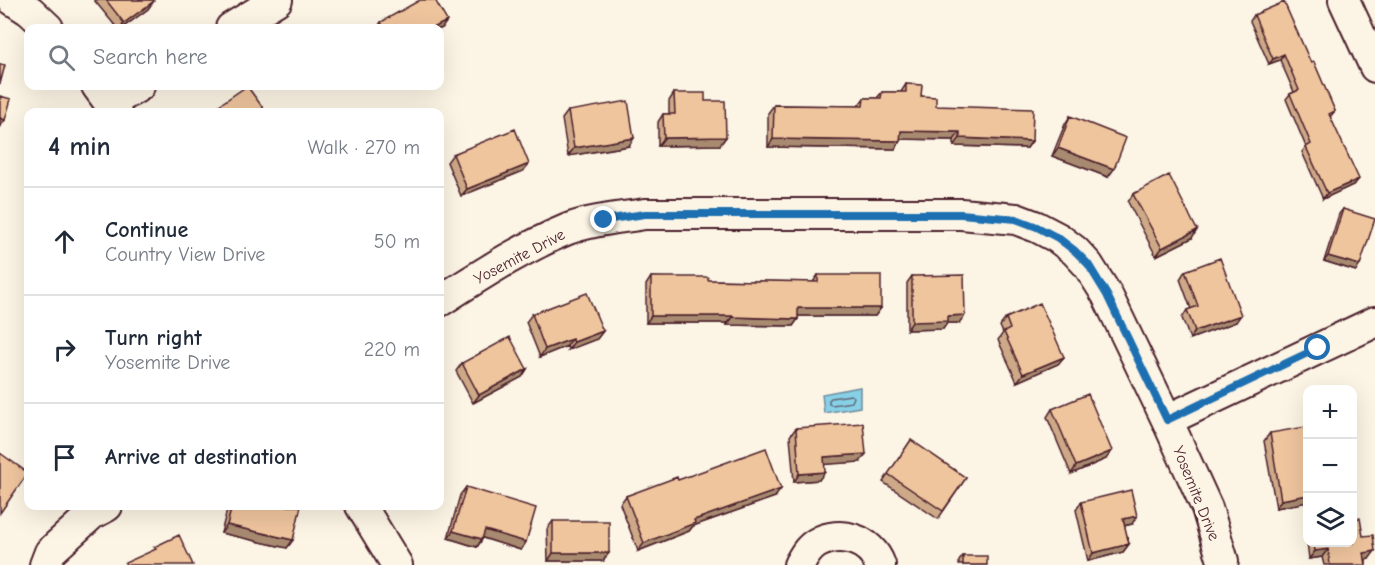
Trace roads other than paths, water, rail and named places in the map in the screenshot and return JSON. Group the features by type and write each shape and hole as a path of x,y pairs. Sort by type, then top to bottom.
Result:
{"street":[{"path":"13,0 44,24"},
{"path":"238,24 278,0"},
{"path":"1344,0 1375,67"},
{"path":"108,100 130,90"},
{"name":"Yosemite Drive","path":"444,298 507,258 570,228 645,214 961,214 1016,219 1058,238 1075,251 1088,264 1107,295 1207,508 1225,564"},
{"path":"1167,420 1375,322"},
{"path":"45,565 50,552 92,514 100,510"},
{"path":"363,510 397,565"},
{"path":"799,565 805,554 815,544 829,538 843,536 857,540 869,548 880,565"}],"water":[{"path":"860,387 860,407 824,413 822,394"}]}
